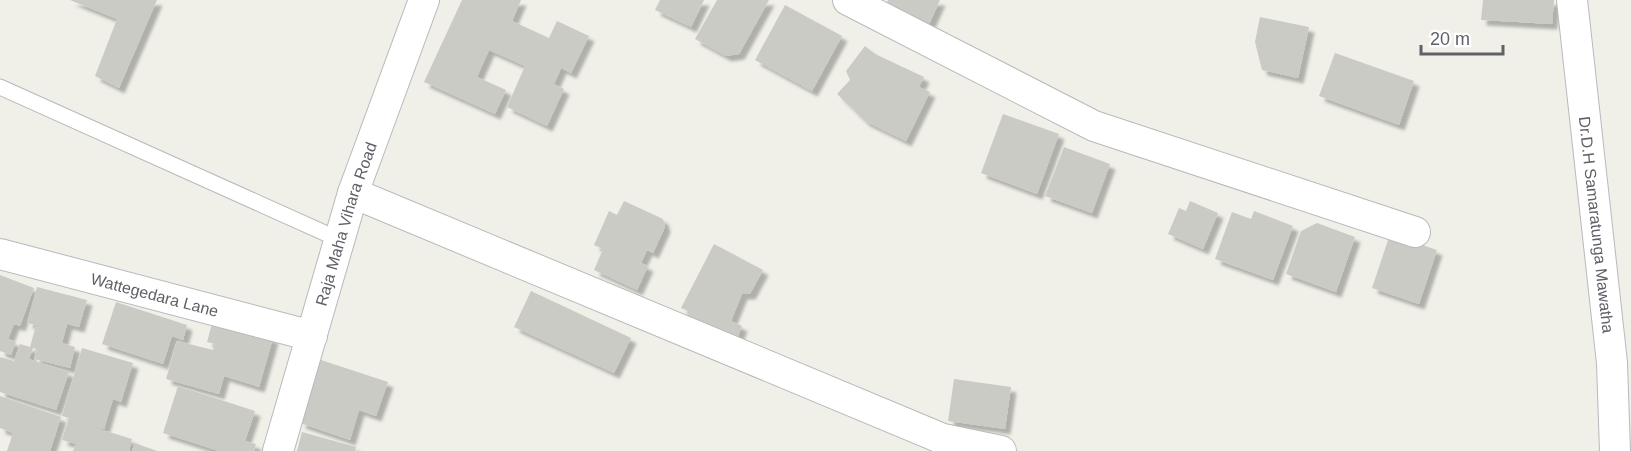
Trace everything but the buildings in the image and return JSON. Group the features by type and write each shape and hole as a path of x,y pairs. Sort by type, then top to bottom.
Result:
{"street":[{"name":"Raja Maha Vihara Road","path":"278,451 338,239 424,0"},
{"path":"848,0 1094,126 1415,232"},
{"name":"Dr.D.H Samaratunga Mawatha","path":"1572,0 1612,363 1614,451"},
{"path":"353,193 943,439 1001,451"},
{"name":"Wattegedara Lane","path":"0,254 312,336"}],"lane":[{"path":"0,87 338,239"}]}
